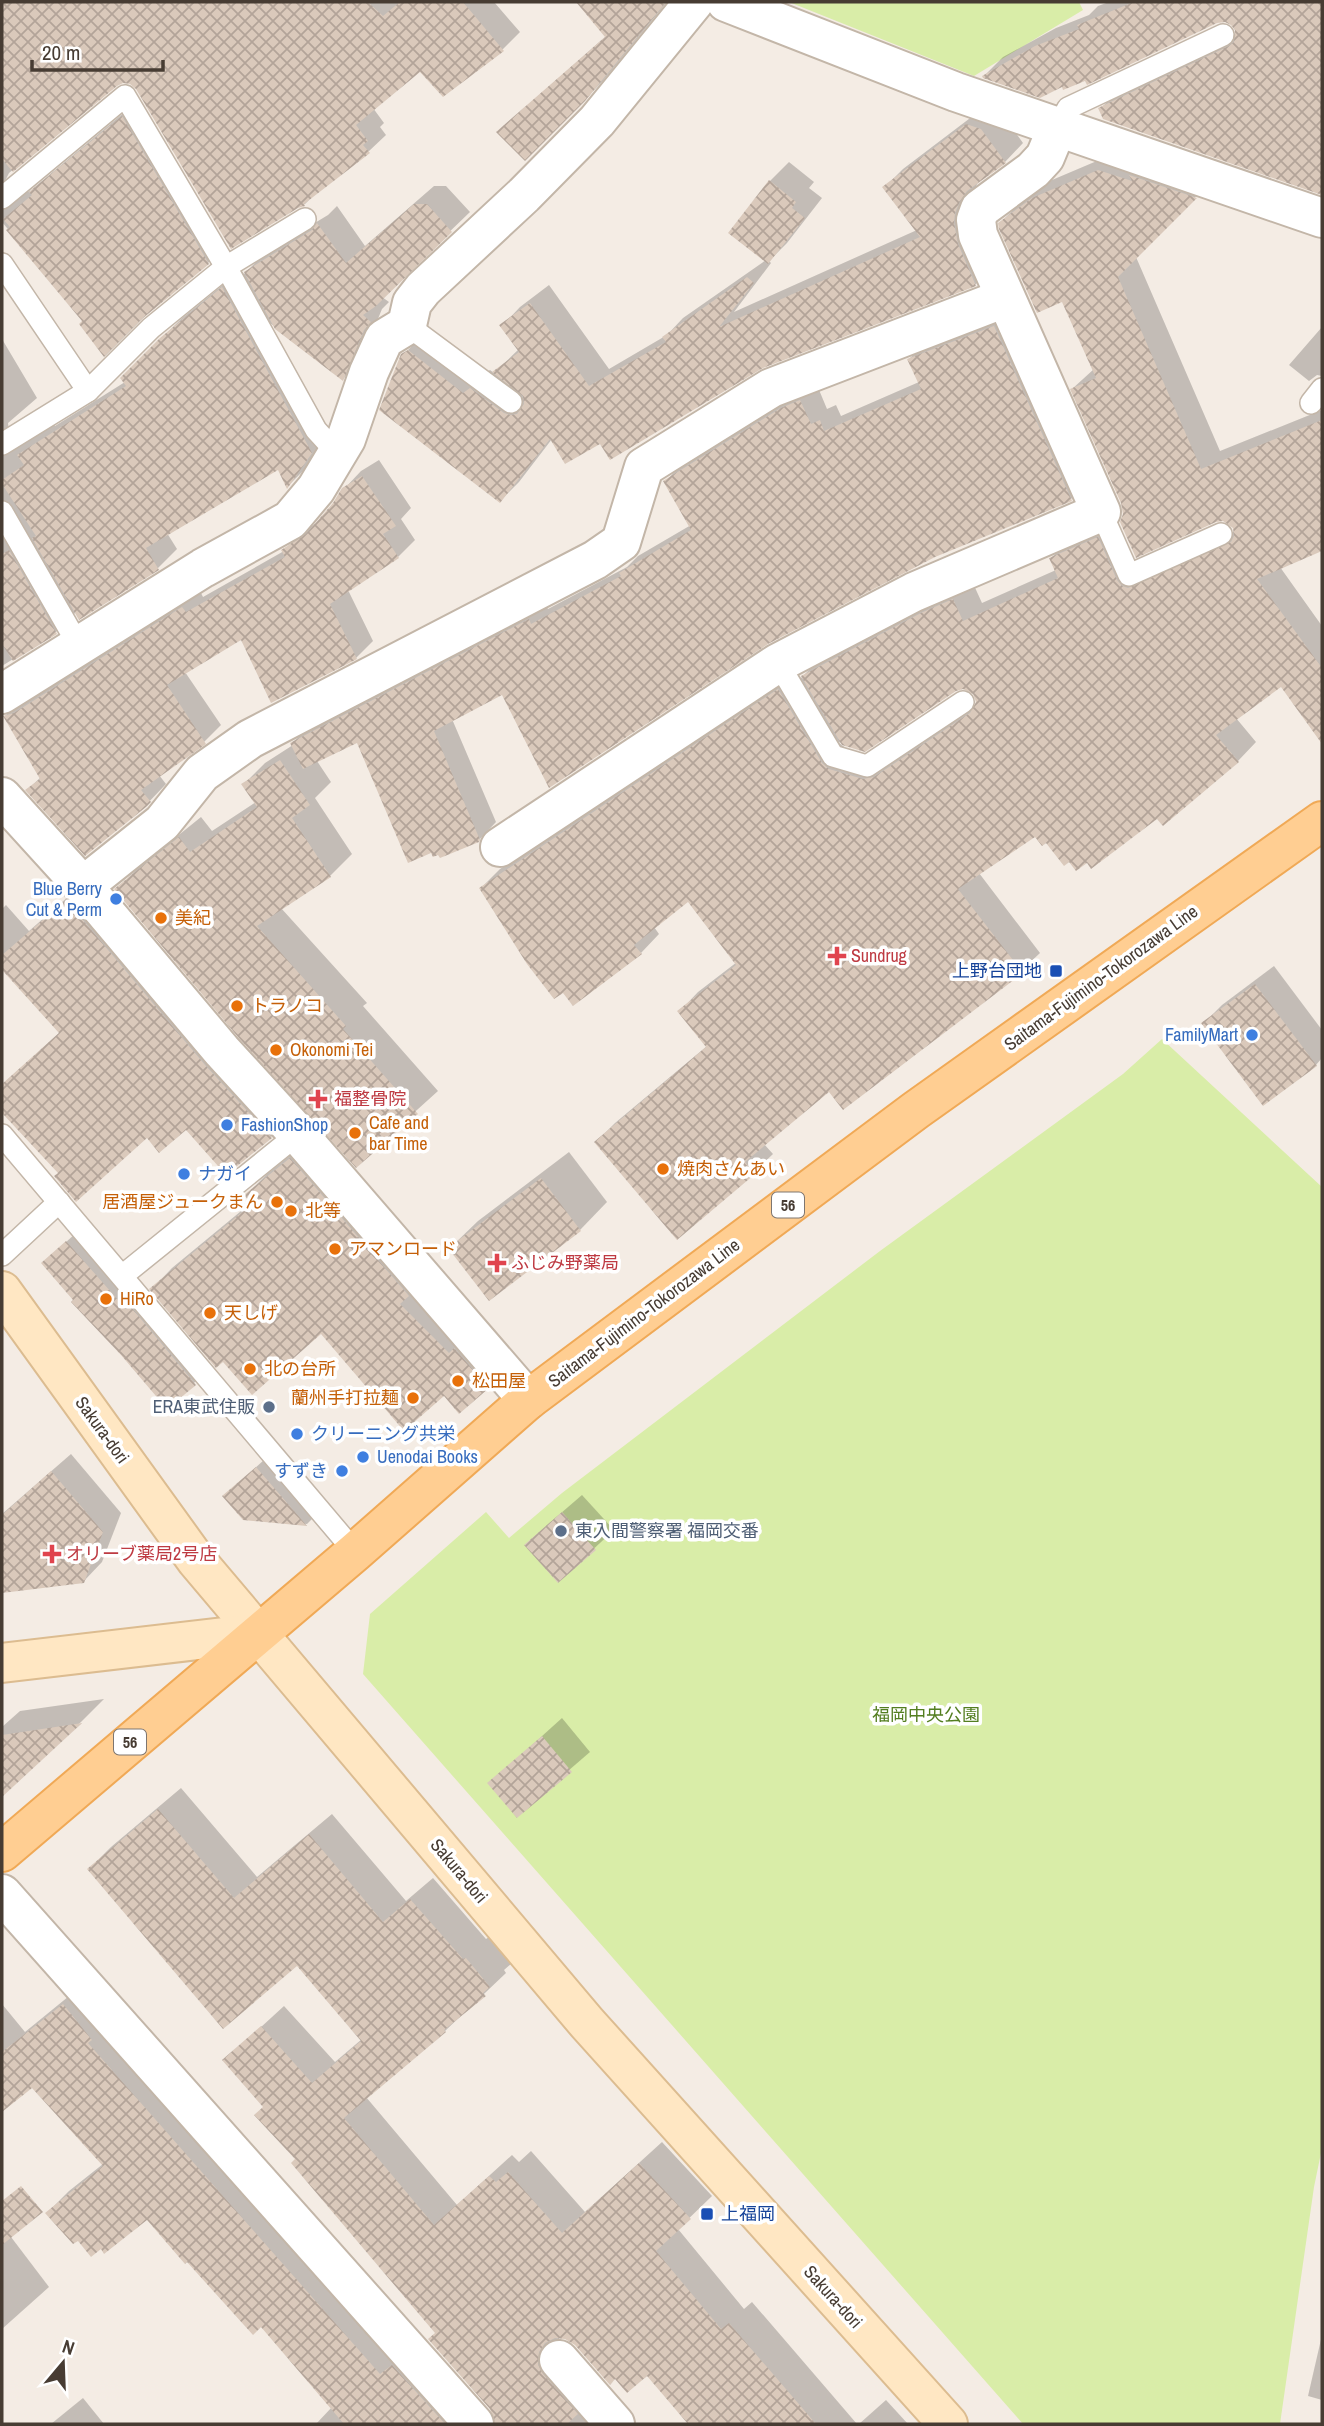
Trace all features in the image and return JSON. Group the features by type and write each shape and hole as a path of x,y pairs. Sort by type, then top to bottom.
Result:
{"main road":[{"name":"Saitama-Fujimino-Tokorozawa Line","path":"2,1852 355,1552 528,1400 928,1102 1322,821"}],"street":[{"path":"2,694 203,568 290,520 316,489 346,439 369,372 384,339 407,325 412,303 423,289 524,195 597,121 694,2"},
{"path":"726,2 956,92 1322,218"},
{"path":"500,847 778,663 914,592 1101,512 978,235 976,220 980,209 1045,158 1057,128"},
{"path":"83,886 162,823 202,773 250,739 595,560 621,542 644,467 771,388 1005,298"},
{"path":"2,797 83,886 222,1051 298,1134 528,1400"},
{"name":"Sakura-dori","path":"2,1291 196,1560 587,2023 948,2424"},
{"path":"2,1662 258,1633"},
{"path":"2,1894 474,2424"},
{"path":"559,2360 615,2424"}],"lane":[{"path":"1057,128 1068,108 1223,35"},
{"path":"2,198 125,96 226,267 316,430 337,453"},
{"path":"2,444 88,391 150,328 226,267 305,219"},
{"path":"2,264 88,391"},
{"path":"407,325 511,402"},
{"path":"2,512 79,646"},
{"path":"1101,512 1129,575 1221,534"},
{"path":"778,663 833,755 867,766 963,702"},
{"path":"122,1276 298,1134"},
{"path":"2,1135 355,1552"},
{"path":"2,1255 59,1202"}],"green space":[{"path":"789,2 1079,2 1083,10 974,76"},
{"name":"福岡中央公園","path":"1162,1039 1322,1187 1322,2148 1280,2424 1023,2424 363,1674 370,1614 486,1512 509,1538 562,1493 880,1251 1123,1074"}],"building":[{"path":"2,2 368,2 383,16 400,2 463,2 504,51 443,97 420,72 356,125 368,141 363,145 370,153 304,204 305,206 231,249 136,89 130,84 117,86 13,172 2,159"},
{"path":"576,2 666,2 585,101 525,161 496,132 605,37"},
{"path":"1134,2 1322,2 1322,195 1103,119 1098,108 1229,46 1234,42 1235,30 1225,22 1217,23 1087,85 1085,81 1063,90 1062,87 1040,98 982,76 1035,46 1079,29 1077,25"},
{"path":"122,116 209,264 143,318 104,357 79,324 82,321 6,230 10,227 3,219 32,195 29,192"},
{"path":"966,124 981,129 1006,163 967,191 955,213 958,244 976,286 763,368 610,460 600,444 565,464 550,439 500,503 379,410 401,354 408,350 463,393 470,388 504,413 517,414 524,404 523,396 492,372 519,352 499,325 530,303 589,386 666,342 662,337 747,277 754,283 719,327 920,237 882,187"},
{"path":"1098,170 1132,181 1129,175 1197,198 1118,277 1201,469 1322,420 1322,551 1257,579 1322,668 1322,744 1281,687 1216,735 1239,762 1163,826 1157,819 1091,869 1087,863 1076,871 1069,862 1064,866 1046,843 1042,846 1035,837 958,889 1023,973 843,1110 829,1092 745,1162 755,1174 677,1240 594,1142 706,1047 677,1011 736,965 688,902 634,945 642,954 573,1006 563,993 554,999 527,964 479,888 778,689 822,763 829,769 863,779 874,777 970,713 976,702 973,694 963,689 956,691 865,752 842,745 801,676 923,612 953,599 963,621 1058,578 1049,558 1098,537 1117,580 1128,588 1231,542 1234,536 1233,528 1223,521 1216,522 1136,558 1120,522 1123,514 1121,503 1070,389 1096,378 1062,302 1037,313 999,229 998,223 1032,198"},
{"path":"769,180 796,202 792,208 805,218 768,264 728,233"},
{"path":"414,204 427,204 452,232 376,306 363,315 371,322 364,330 343,381 275,329 244,272 312,230 317,223 346,263"},
{"path":"222,287 312,453 287,489 278,470 146,548 159,570 79,620 32,538 36,536 2,480 24,465 17,455 126,386 120,378 160,338"},
{"path":"994,326 1072,501 935,557 768,644 549,788 502,695 434,731 480,840 440,858 438,855 433,857 431,853 408,863 357,743 303,769 290,743 529,619 531,624 621,576 619,573 691,530 663,481 781,408 800,400 811,424 820,420 824,431 921,389 907,359"},
{"path":"362,476 396,526 383,534 399,558 330,604 357,659 271,703 241,640 167,685 206,744 141,790 151,802 85,856 25,790 40,779 3,716 14,713 182,607 186,612 285,557 281,550 306,534 333,503 342,488"},
{"path":"9,550 57,634 13,661 2,644 2,554"},
{"path":"280,760 310,805 292,818 331,877 257,926 346,1026 343,1029 418,1114 356,1168 238,1037 114,889 179,837 190,852 257,807 241,784"},
{"path":"66,900 205,1065 272,1138 226,1175 186,1130 159,1153 147,1138 76,1202 54,1176 58,1173 2,1113 2,1084 59,1033 2,970 2,955"},
{"path":"1255,984 1317,1066 1263,1106 1201,1023"},
{"path":"290,1158 409,1296 400,1304 449,1353 454,1348 489,1388 459,1414 444,1396 404,1431 321,1334 252,1395 223,1362 216,1368 149,1289 252,1204 244,1195"},
{"path":"541,1178 581,1231 489,1301 448,1248"},
{"path":"66,1241 126,1309 130,1306 196,1385 167,1409 71,1302 73,1300 41,1263"},
{"path":"256,1467 307,1526 243,1520 222,1496"},
{"path":"51,1471 103,1532 84,1583 2,1593 2,1515"},
{"path":"562,1512 596,1550 558,1583 524,1545"},
{"path":"82,1723 2,1797 2,1735"},
{"path":"542,1736 572,1772 517,1818 487,1783"},
{"path":"158,1809 234,1898 309,1834 383,1922 410,1899 490,1987 483,1993 486,1996 444,2030 446,2032 344,2118 434,2225 489,2176 496,2182 508,2172 562,2233 639,2163 691,2219 656,2251 721,2329 729,2323 816,2424 688,2424 647,2376 627,2393 615,2379 610,2385 575,2345 565,2339 555,2338 545,2343 539,2352 538,2365 578,2414 567,2424 495,2424 490,2409 428,2339 435,2333 291,2163 295,2159 254,2115 263,2107 222,2060 261,2026 312,2083 361,2041 297,1966 223,2029 87,1869"},
{"path":"63,2004 92,2040 88,2043 380,2374 392,2365 445,2424 344,2424 261,2327 253,2335 147,2220 104,2254 101,2249 91,2257 78,2241 73,2244 45,2213 103,2166 32,2088 2,2112 2,2052"},
{"path":"21,2186 43,2212 2,2245 2,2201"}],"place":[{"name":"Blue Berry Cut & Perm","path":"116,899"},
{"name":"美紀","path":"161,918"},
{"name":"Sundrug","path":"837,956"},
{"name":"上野台団地","path":"1056,971"},
{"name":"トラノコ","path":"237,1006"},
{"name":"FamilyMart","path":"1252,1035"},
{"name":"Okonomi Tei","path":"276,1050"},
{"name":"福整骨院","path":"318,1099"},
{"name":"FashionShop","path":"227,1125"},
{"name":"Cafe and bar Time","path":"355,1133"},
{"name":"焼肉さんあい","path":"663,1169"},
{"name":"ナガイ","path":"184,1174"},
{"name":"居酒屋ジュークまん","path":"277,1202"},
{"name":"北等","path":"291,1211"},
{"name":"アマンロード","path":"335,1249"},
{"name":"ふじみ野薬局","path":"497,1263"},
{"name":"HiRo","path":"106,1299"},
{"name":"天しげ","path":"210,1313"},
{"name":"北の台所","path":"250,1369"},
{"name":"松田屋","path":"458,1381"},
{"name":"蘭州手打拉麺","path":"413,1398"},
{"name":"ERA東武住販","path":"269,1407"},
{"name":"クリーニング共栄","path":"297,1434"},
{"name":"Uenodai Books","path":"363,1457"},
{"name":"すずき","path":"342,1471"},
{"name":"東入間警察署 福岡交番","path":"561,1531"},
{"name":"オリーブ薬局2号店","path":"52,1554"},
{"name":"上福岡","path":"707,2214"}]}
